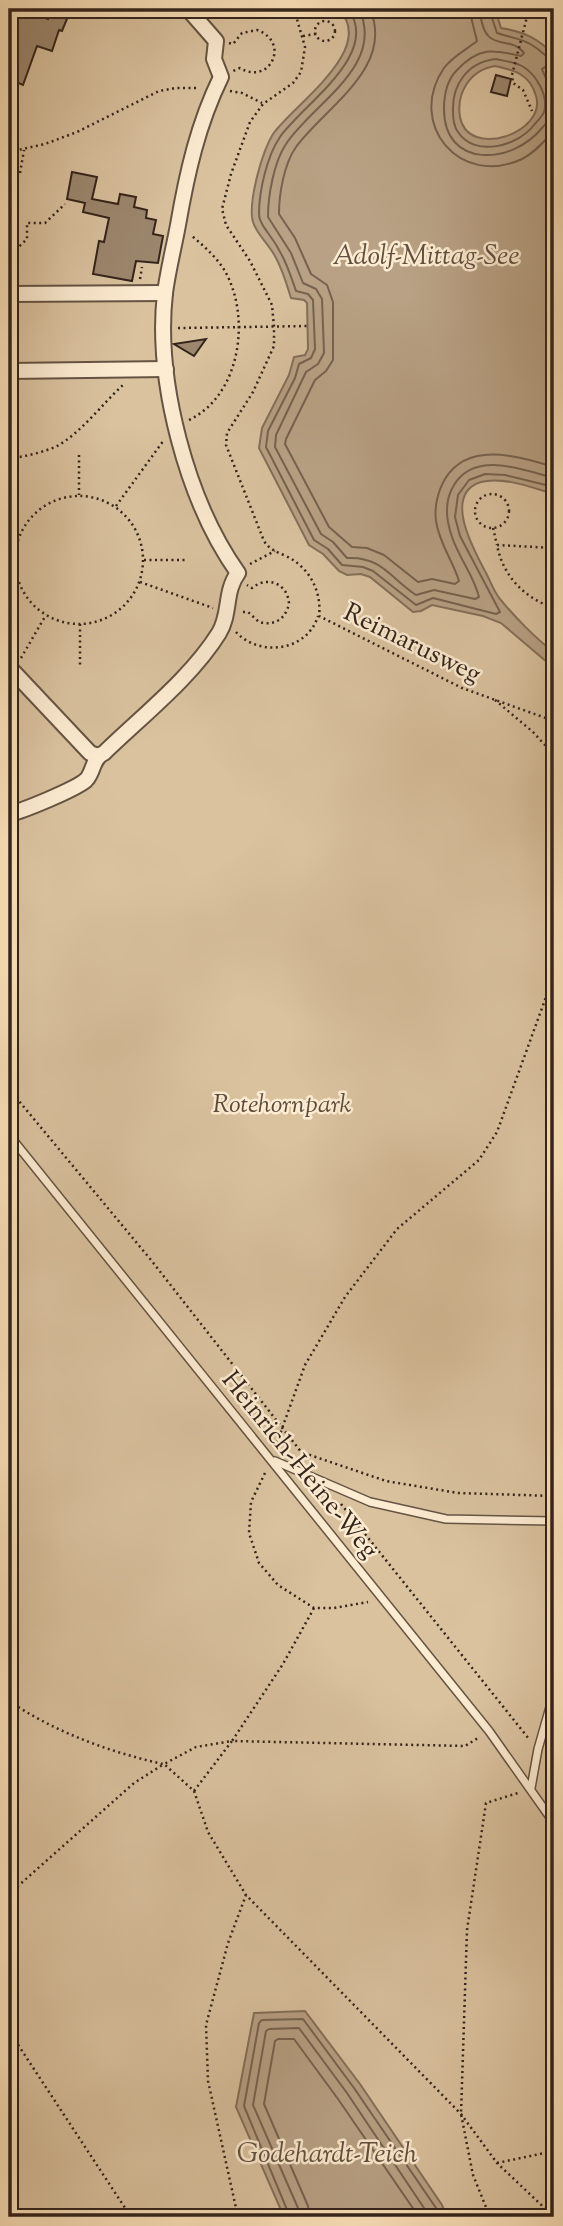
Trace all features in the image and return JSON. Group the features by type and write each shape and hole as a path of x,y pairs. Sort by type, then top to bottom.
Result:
{"street":[{"path":"9,814 25,810 86,780 98,756 198,661 218,634 227,613 227,595 238,573 223,552 193,486 176,424 166,369 165,293 186,180 197,134 221,77 214,59 216,41 188,9"},
{"path":"9,294 165,293"},
{"path":"9,371 166,369"},
{"path":"11,670 90,753 98,756"}],"lane":[{"name":"Heinrich-Heine-Weg","path":"9,1135 489,1731 554,1823"},
{"path":"271,1459 370,1502 446,1519 554,1521"},
{"path":"531,1788 538,1749 554,1693"}],"path":[{"name":"Reimarusweg","path":"294,9 303,36 305,54 299,75 293,83 263,104 246,130 222,211 226,225 250,261 272,304 274,327 274,346 253,392 227,433 225,442 262,537 268,547 300,565 310,577 318,594 319,616 463,688 554,721"},
{"path":"529,9 512,75 513,83 523,90 532,111"},
{"path":"321,23 329,23 335,29 329,40 321,40 316,34 321,23"},
{"path":"233,44 242,33 257,30 270,37 274,47 274,58 264,70 254,73 240,68"},
{"path":"303,36 316,34"},
{"path":"9,85 10,80"},
{"path":"9,152 24,150 77,132 159,92 184,88 215,89"},
{"path":"242,93 263,104"},
{"path":"20,173 24,150"},
{"path":"9,269 9,256 27,239 27,223 45,222 65,204"},
{"path":"116,506 176,424 206,410 221,393 234,359 239,327 238,307 227,274 209,251 178,226"},
{"path":"164,328 307,326"},
{"path":"9,459 43,451 65,441 140,370"},
{"path":"79,455 79,495"},
{"path":"79,495 99,498 116,506 131,520 141,539 144,560 141,582 131,598 118,611 100,620 80,624 64,622 46,615 31,603 19,583 14,560 18,540 28,521 41,508 60,498 79,495"},
{"path":"488,495 501,497 508,508 506,520 493,528 482,526 475,513 478,501 488,495"},
{"path":"493,528 503,566 511,579 524,593 554,608"},
{"path":"9,537 18,540"},
{"path":"497,545 554,548"},
{"path":"259,559 275,551"},
{"path":"9,561 14,560"},
{"path":"144,560 186,560"},
{"path":"248,612 259,622 273,623 283,618 289,604 285,590 276,583 265,581 252,587"},
{"path":"141,582 227,613 231,625 244,641 268,649 280,648 299,640 310,632 319,616"},
{"path":"11,670 46,615"},
{"path":"80,624 80,666"},
{"path":"492,699 533,732 554,755"},
{"path":"380,1598 357,1604 314,1608 278,1585 259,1563 249,1533 251,1502 271,1459 305,1365 345,1297 397,1229 479,1160 497,1132 554,975"},
{"name":"Heinrich-Heine-Weg","path":"9,1089 159,1270 554,1772"},
{"path":"303,1453 398,1483 457,1493 554,1496"},
{"path":"194,1791 232,1741 283,1664 314,1608"},
{"path":"9,1701 35,1719 79,1737 125,1755 164,1764 194,1791 208,1832 246,1895 461,2115 497,2163 554,2217"},
{"path":"9,1894 134,1783 197,1747 232,1741 465,1746 489,1731"},
{"path":"490,2217 473,2175 461,2115 467,1930 486,1803 531,1788"},
{"path":"238,2217 208,2081 206,2025 225,1954 246,1895"},
{"path":"9,2031 131,2217"},
{"path":"497,2163 554,2151"}],"green space":[{"name":"Rotehornpark","path":"9,9 554,9 554,2217 20,2217 9,2197"}],"water":[{"name":"Adolf-Mittag-See","path":"338,9 495,9 501,28 530,37 554,55 554,494 499,480 481,482 470,488 464,498 462,510 474,550 496,593 526,627 554,652 554,668 501,623 483,616 432,605 413,612 370,577 361,574 347,575 339,571 323,554 309,545 259,448 262,428 289,375 294,357 305,355 308,349 307,303 291,298 273,253 255,227 252,208 255,186 273,134 341,58 348,41 348,24","holes":["495,66 515,71 530,83 536,96 536,109 530,121 519,130 490,139 477,137 466,130 460,117 460,99 467,84 478,72"]},
{"name":"Godehardt-Teich","path":"305,2011 360,2084 442,2205 447,2217 284,2217 236,2107 254,2013"}],"building":[{"path":"51,9 71,9 62,31 59,30 52,51 37,46 23,85 9,79 9,46 19,16 25,18 27,12 48,19"},
{"path":"496,75 511,79 507,96 491,92"},
{"path":"72,172 97,177 92,199 118,204 120,194 136,197 134,207 147,210 146,218 156,220 153,234 163,236 158,263 136,261 132,281 93,274 99,241 104,242 109,218 83,212 85,203 67,199"},
{"path":"206,339 194,356 174,344"}]}
